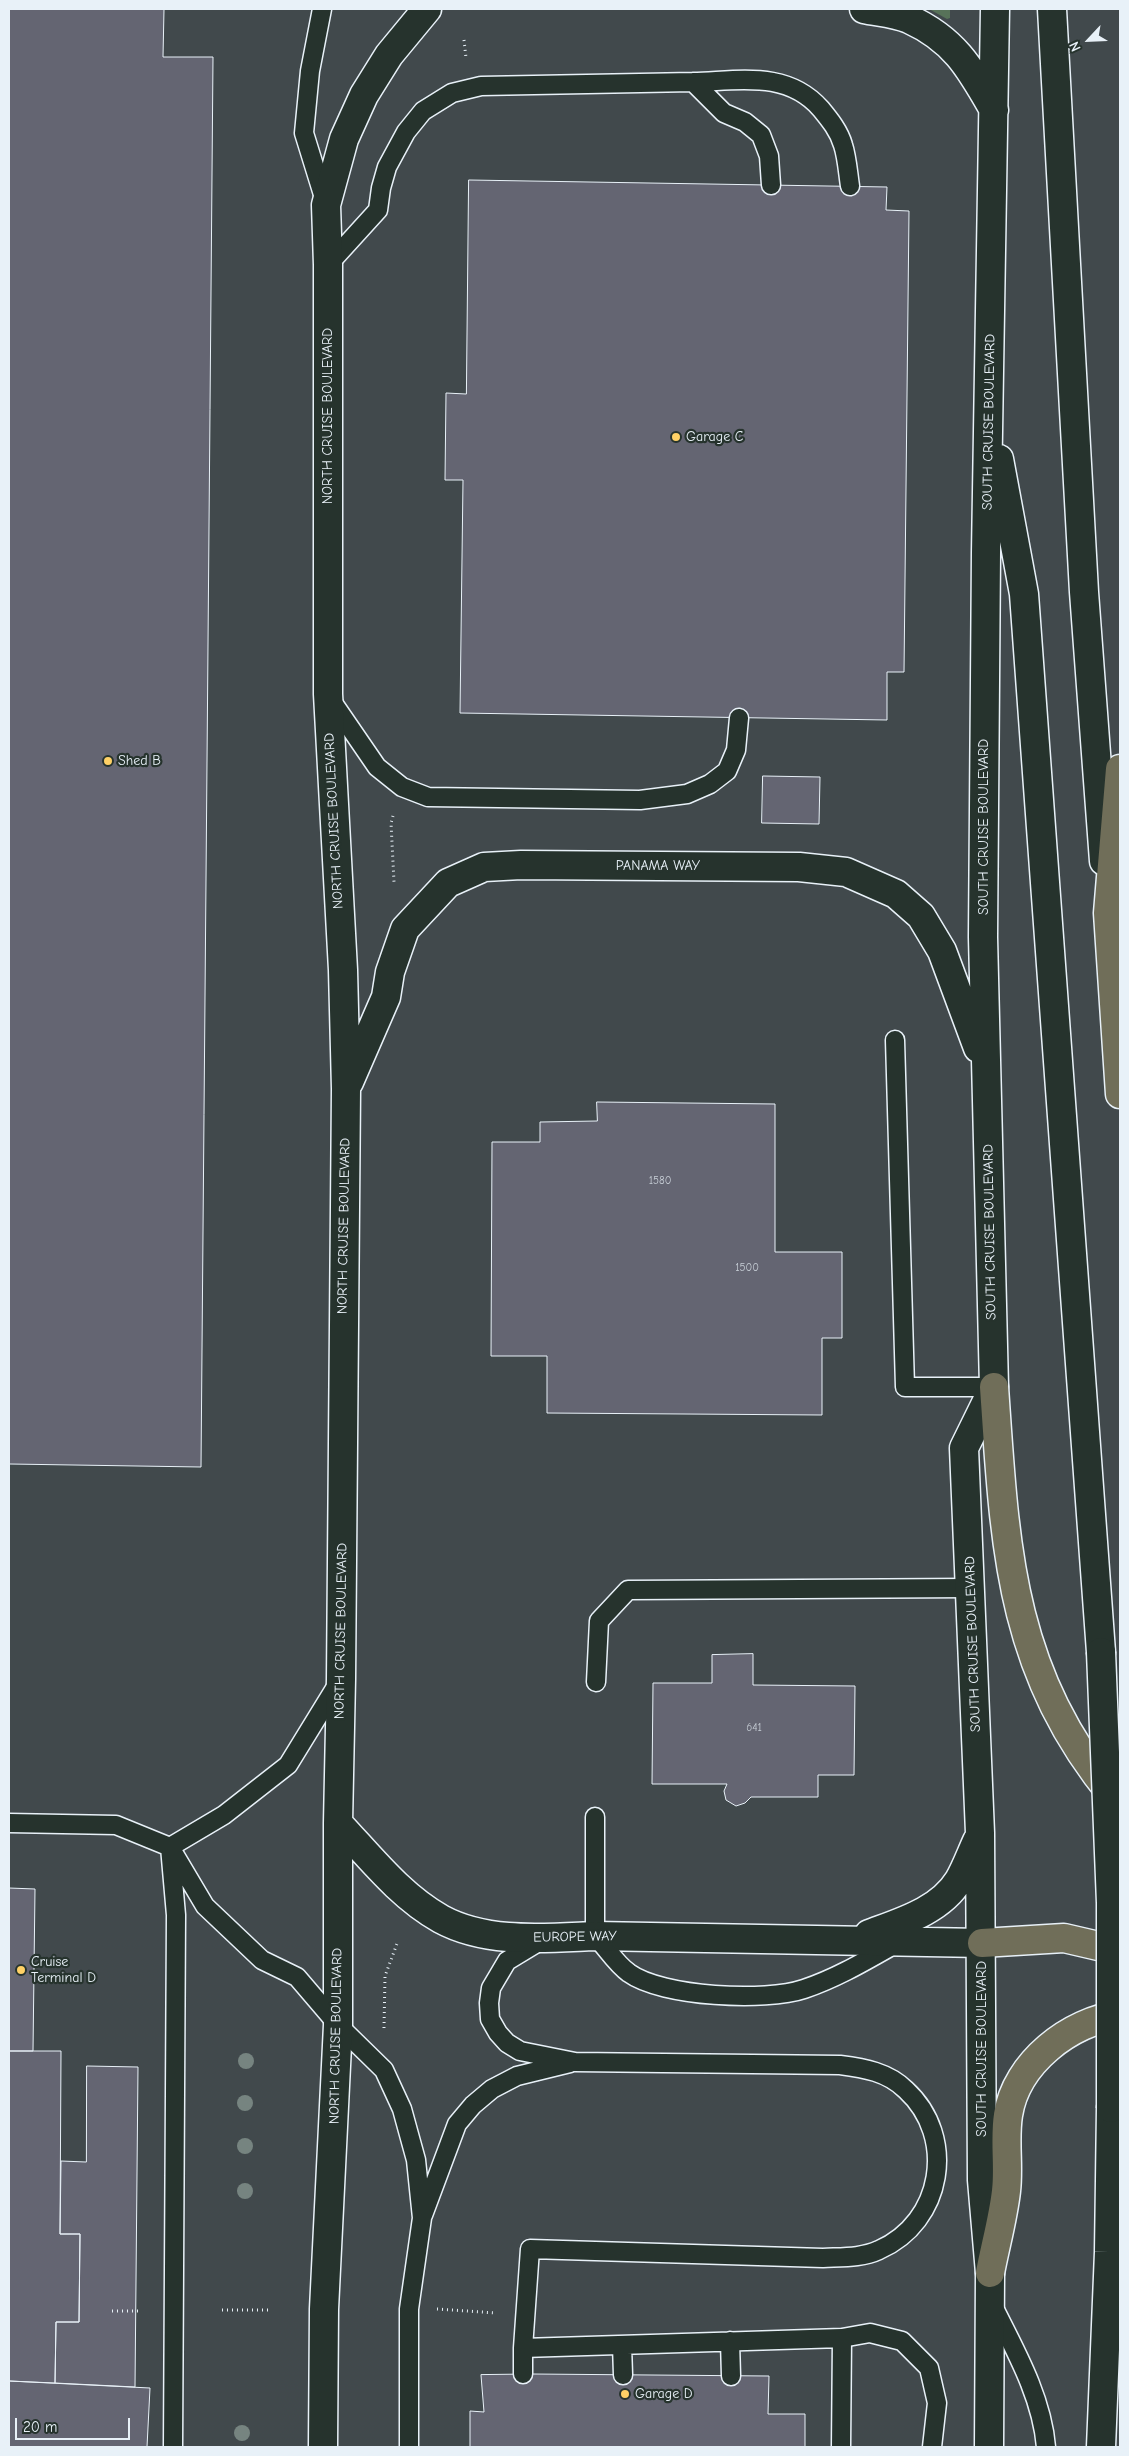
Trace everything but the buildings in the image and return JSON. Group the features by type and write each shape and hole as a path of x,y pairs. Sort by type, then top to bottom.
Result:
{"main road":[{"path":"1120,769 1108,913 1120,1094"},
{"path":"994,1387 1003,1517 1010,1569 1026,1636 1038,1671 1068,1731 1085,1758 1120,1804"},
{"path":"982,1942 1064,1938 1120,1951"},
{"path":"990,2286 1007,2190 1005,2139 1008,2113 1014,2091 1024,2073 1035,2059 1059,2040 1094,2022 1120,2015"}],"street":[{"path":"326,205 344,139 364,95 389,55 427,9"},
{"path":"864,9 905,14 945,40 966,63 994,110"},
{"name":"SOUTH CRUISE BOULEVARD","path":"989,2447 990,2286 982,2180 980,1833 972,1588 964,1448 994,1387 983,937 986,562 995,9"},
{"path":"1052,9 1084,582 1108,913"},
{"name":"NORTH CRUISE BOULEVARD","path":"323,2447 324,2309 338,2025 338,1824 346,1089 343,970 328,694 328,266 326,205"},
{"path":"989,406 1024,594 1101,1652 1111,1903 1109,2252 1101,2447"},
{"name":"PANAMA WAY","path":"346,1089 386,998 390,972 405,929 448,883 484,867 521,865 799,867 846,872 873,883 896,894 921,916 942,951 987,1073"},
{"name":"EUROPE WAY","path":"338,1824 400,1888 441,1919 477,1932 545,1938 595,1936 982,1942"},
{"path":"854,1939 912,1918 945,1895 958,1881 980,1833"}],"lane":[{"name":"NORTH CRUISE BOULEVARD","path":"322,9 310,70 304,133 326,205"},
{"path":"328,266 378,210 381,188 387,167 406,132 423,112 452,93 481,86 767,80 792,86 812,98 832,121 843,145 850,186"},
{"path":"692,82 724,113 745,122 761,135 769,156 771,184"},
{"path":"328,694 377,767 402,787 428,797 640,800 687,794 710,784 727,770 736,750 739,718"},
{"path":"895,1040 905,1387 994,1387"},
{"path":"596,1682 600,1621 628,1590 972,1588"},
{"path":"170,1847 224,1815 288,1765 341,1679"},
{"path":"595,1817 595,1936 629,1973 658,1986 695,1993 782,1994 803,1990 836,1977 902,1940"},
{"path":"9,1823 116,1825 170,1847 205,1906 262,1960 297,1977 338,2025 384,2070 402,2109 416,2160 422,2218"},
{"path":"170,1847 176,1916 173,2447"},
{"path":"523,2374 530,2249 823,2258 855,2257 878,2250 898,2240 914,2226 926,2210 935,2187 938,2161 936,2142 930,2122 921,2105 905,2088 886,2076 867,2069 840,2065 575,2062 520,2051 507,2043 498,2033 490,2019 489,2003 491,1988 507,1961 545,1938"},
{"path":"409,2447 409,2309 422,2218 457,2124 473,2105 492,2089 517,2076 575,2062"},
{"path":"990,2286 1026,2372 1041,2418 1046,2447"},
{"path":"523,2348 842,2338 870,2333 902,2341 929,2368 936,2403 932,2447"},
{"path":"841,2447 842,2338"},
{"path":"730,2341 731,2376"},
{"path":"622,2345 623,2375"}],"path":[{"path":"464,40 466,58"},
{"path":"393,814 391,822 394,882"},
{"path":"384,2033 385,1976 398,1941"},
{"path":"222,2310 272,2310"},
{"path":"437,2310 500,2313"},
{"path":"112,2311 142,2311"}],"shaded area":[{"path":"9,9 1120,9 1120,2447 9,2447"}],"green space":[{"path":"929,9 950,9 950,18 947,19"}],"place":[{"name":"Garage C","path":"676,437"},
{"name":"Shed B","path":"108,761"},
{"name":"Cruise Terminal D","path":"21,1970"},
{"name":"Garage D","path":"625,2394"}]}
